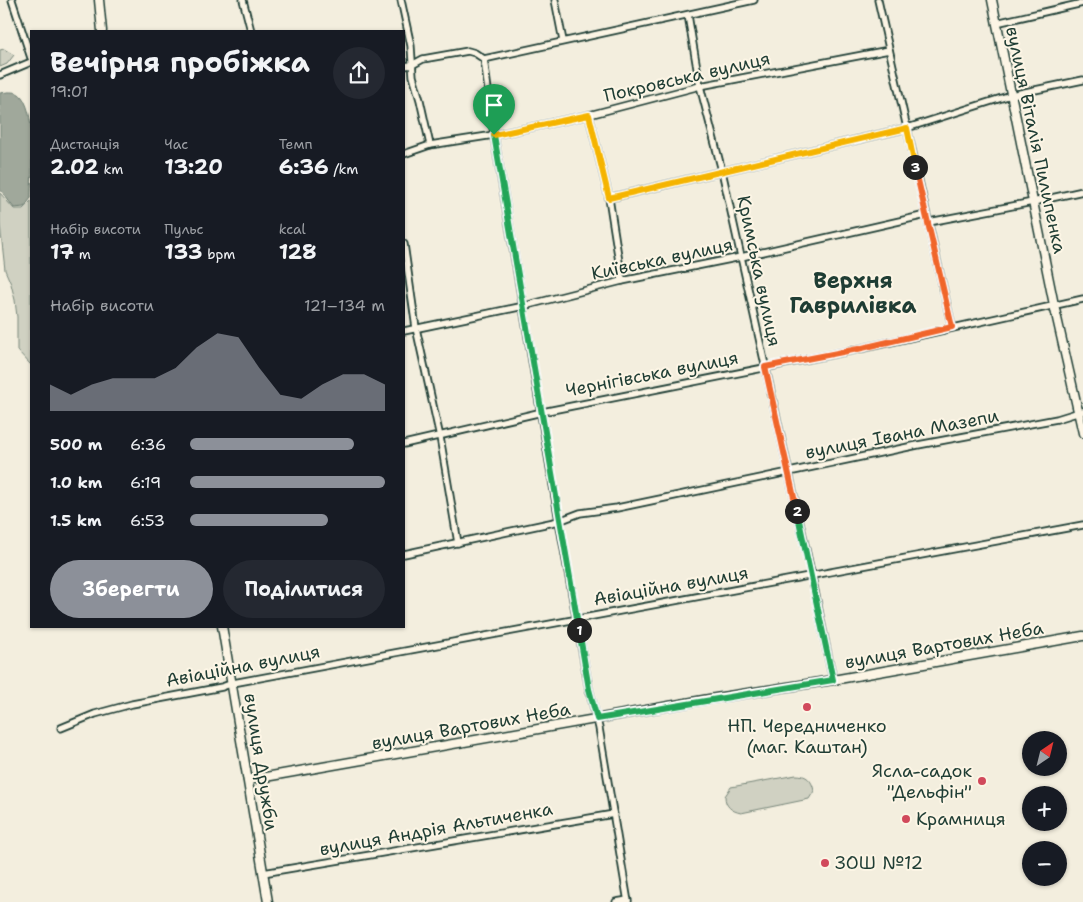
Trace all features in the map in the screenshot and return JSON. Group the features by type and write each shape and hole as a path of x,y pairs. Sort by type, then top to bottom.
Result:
{"street":[{"path":"12,0 30,55"},
{"path":"99,0 102,30"},
{"path":"243,0 251,30"},
{"path":"400,0 411,46 413,76 430,145"},
{"path":"555,0 563,41"},
{"path":"405,66 412,65 423,59 468,51 484,59 754,0"},
{"path":"878,0 952,327"},
{"name":"вулиця Віталія Пилипенка","path":"992,0 1054,305 1081,412 1083,432"},
{"path":"996,22 1083,3"},
{"name":"Кримська вулиця","path":"688,15 700,86 722,171 812,576 833,680"},
{"name":"Покровська вулиця","path":"405,154 430,145 494,135 589,115 700,86 889,50"},
{"path":"484,59 494,135 560,521 589,689 597,719 628,901 616,902"},
{"path":"0,76 30,62"},
{"path":"609,198 907,128 1011,95 1083,80"},
{"path":"589,115 609,198 622,281"},
{"path":"929,222 1083,191"},
{"name":"Київська вулиця","path":"405,331 524,306 622,281 741,258 926,216"},
{"path":"405,251 416,328 440,436 458,543"},
{"name":"Чернігівська вулиця","path":"405,444 542,412 858,349 1083,298"},
{"name":"вулиця Івана Мазепи","path":"405,554 560,521 580,513 617,508 788,471 1057,419 1081,412"},
{"name":"Авіаційна вулиця","path":"61,728 95,714 132,704 222,687 233,683 1083,525"},
{"name":"вулиця Дружби","path":"222,628 268,902"},
{"name":"вулиця Вартових Неба","path":"248,780 1083,636"},
{"name":"вулиця Андрія Альтиченка","path":"263,873 614,814"}],"shaded area":[{"path":"4,49 14,55 7,64 0,67 0,50"},
{"path":"0,93 19,94 27,106 30,118 30,199 24,207 14,208 0,189"},
{"path":"0,193 14,209 23,209 30,202 30,364 17,350 15,300 5,270 0,224"},
{"path":"796,775 806,777 812,784 814,791 809,799 741,813 734,811 726,803 725,796 731,787"}],"place":[{"name":"НП. Чередниченко (маг. Каштан)","path":"807,707"},
{"name":"Ясла-садок \"Дельфін\"","path":"982,781"},
{"name":"Крамниця","path":"906,819"},
{"name":"ЗОШ №12","path":"825,863"}],"district":[{"name":"Верхня Гаврилівка","path":"853,292"}],"route":[{"path":"589,115 609,198 907,128 952,327 858,349 765,367 812,576 825,650 833,680 597,719 589,689 494,135 589,115"}]}
